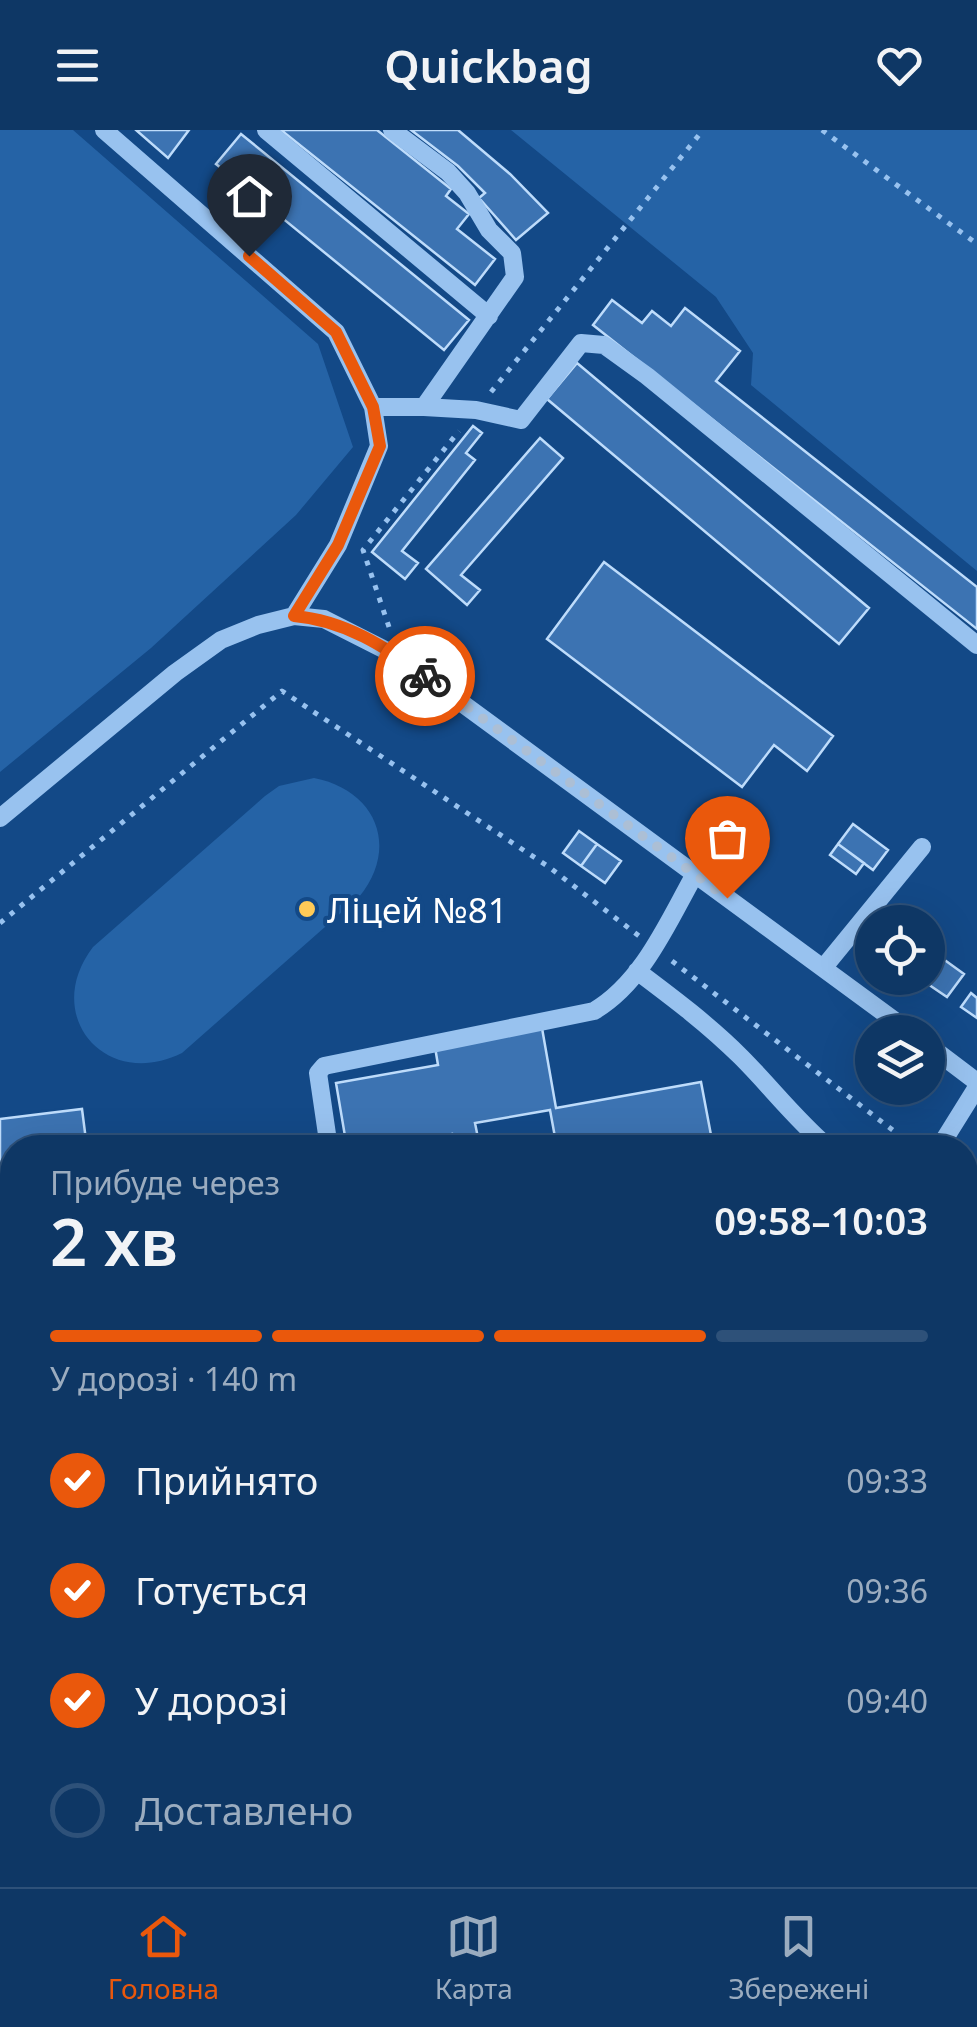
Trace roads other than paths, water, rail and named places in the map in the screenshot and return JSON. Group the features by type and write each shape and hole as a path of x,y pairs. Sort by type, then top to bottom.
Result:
{"street":[{"path":"104,130 336,332 373,407 380,446 338,545 294,616"},
{"path":"266,130 489,316"},
{"path":"392,130 448,172 467,193 489,230 512,253 515,277 424,407"},
{"path":"373,407 476,410 521,420 581,343 604,346 977,645"},
{"path":"0,818 221,640 294,616 324,619 399,657 888,1015"},
{"path":"824,967 922,847"},
{"path":"326,1135 318,1093 318,1073 324,1066 594,1011 624,988 637,971 695,874"},
{"path":"637,971 701,1020 741,1057 813,1135"},
{"path":"945,1059 977,1084 947,1135"}],"place":[{"name":"Ліцей №81","path":"307,909"}]}
